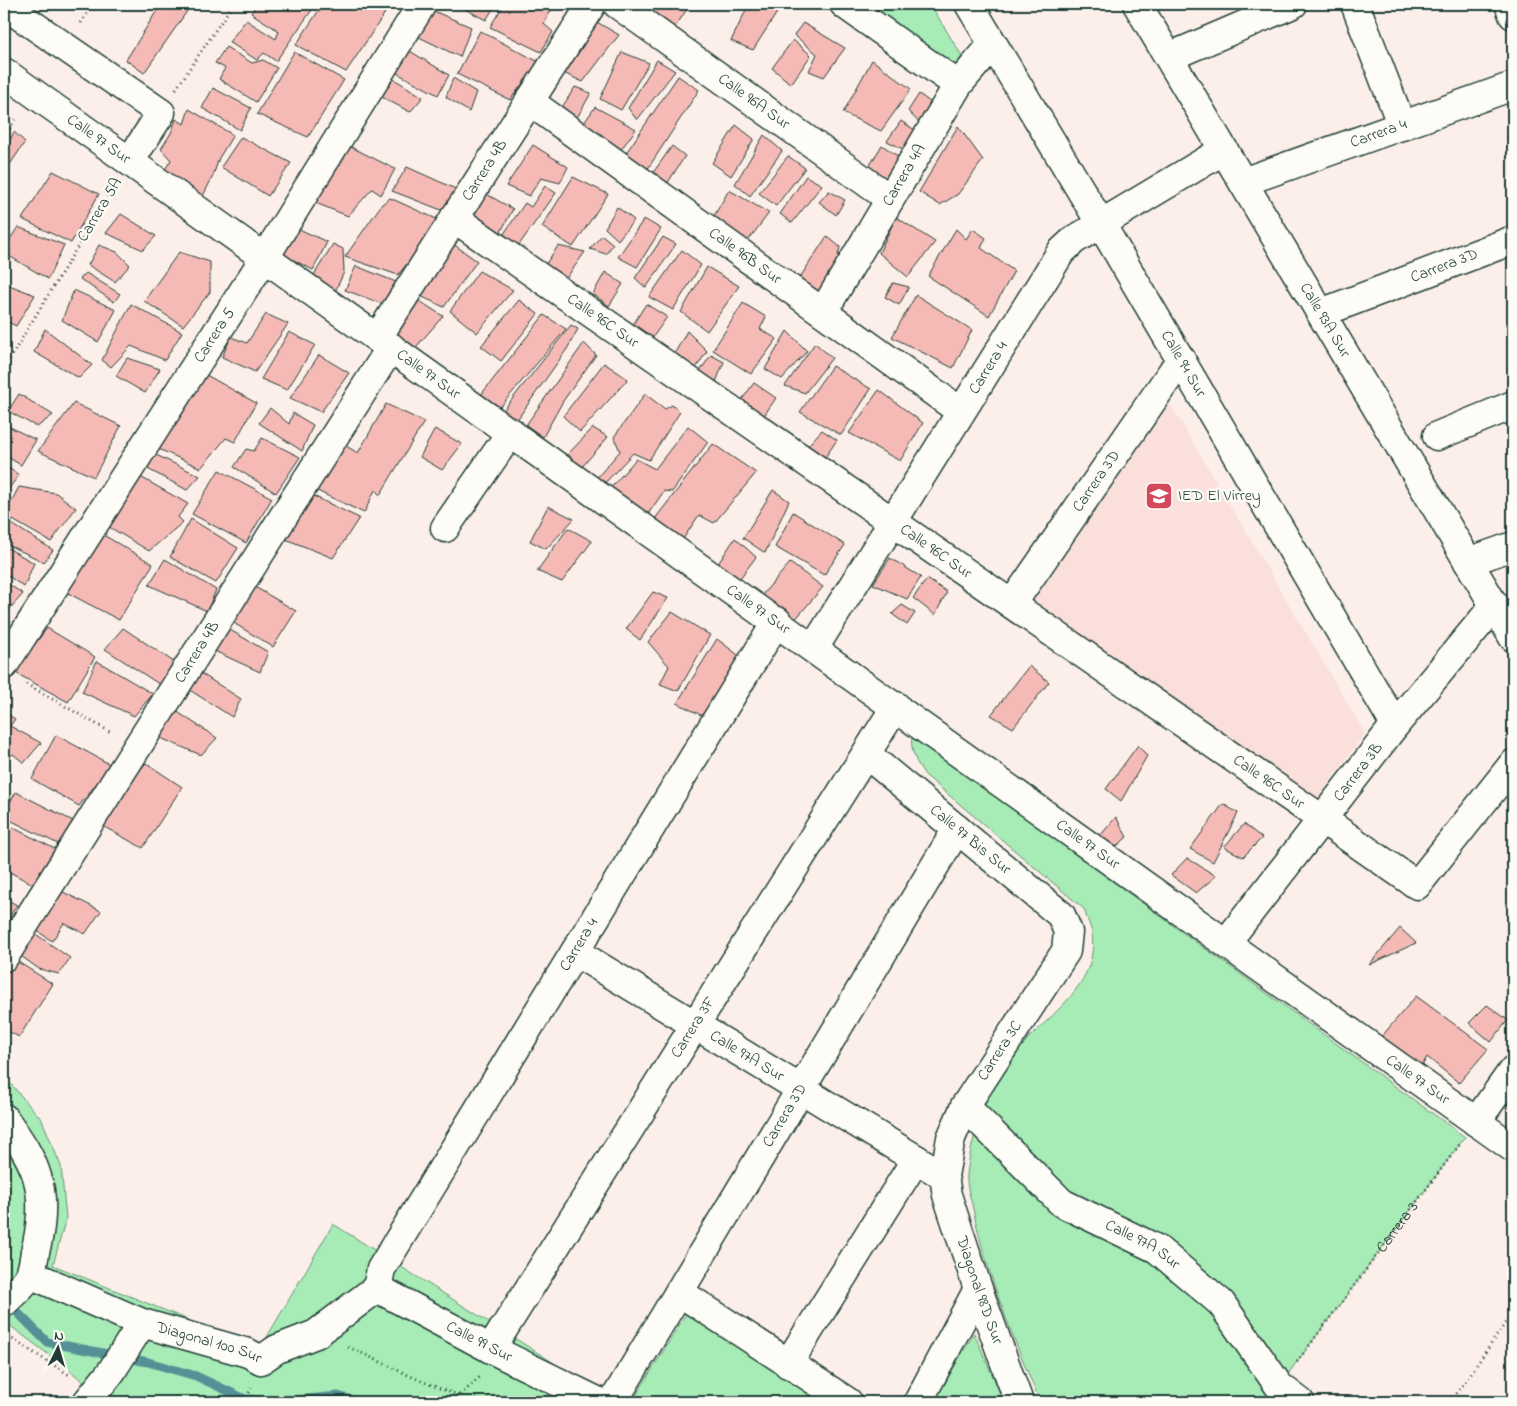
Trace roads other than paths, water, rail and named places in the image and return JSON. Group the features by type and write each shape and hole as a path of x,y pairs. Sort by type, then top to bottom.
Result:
{"street":[{"name":"Carrera 5","path":"12,673 265,257 422,4"},
{"name":"Carrera 4B","path":"4,957 137,748 384,342 454,218 592,4"},
{"name":"Calle 96A Sur","path":"617,4 890,199"},
{"path":"844,4 958,85"},
{"name":"Calle 94 Sur","path":"968,4 1101,224 1396,725"},
{"name":"Calle 93A Sur","path":"1137,4 1513,636"},
{"path":"1168,57 1293,4"},
{"path":"1355,4 1402,126"},
{"path":"1509,4 1513,14"},
{"name":"Carrera 5A","path":"4,5 161,113 130,161"},
{"name":"Carrera 4A","path":"823,312 958,85 993,44"},
{"name":"Calle 97 Sur","path":"4,72 777,621 1513,1148"},
{"name":"Carrera 4","path":"1242,182 1513,86"},
{"name":"Calle 96B Sur","path":"529,101 960,412"},
{"name":"Carrera 4","path":"814,648 1061,252 1074,240 1224,150"},
{"name":"Calle 96C Sur","path":"454,218 1418,885 1513,764"},
{"name":"Carrera 3D","path":"1321,313 1513,240"},
{"name":"Carrera 3D","path":"1012,604 1181,360"},
{"path":"1437,436 1513,405"},
{"path":"444,528 511,432"},
{"path":"1468,562 1513,546"},
{"name":"Carrera 3B","path":"1226,943 1396,725 1495,605"},
{"name":"Carrera 4","path":"379,1278 777,621"},
{"name":"Carrera 3F","path":"498,1352 695,1025 896,706"},
{"name":"Calle 97 Bis Sur","path":"866,754 1061,915 1068,932"},
{"name":"Carrera 3D","path":"613,1402 957,829"},
{"name":"Carrera 3C","path":"944,1176 951,1138 965,1106 1066,951 1068,932"},
{"name":"Calle 97A Sur","path":"575,952 944,1176"},
{"path":"1476,1122 1513,1070"},
{"name":"Calle 97A Sur","path":"965,1106 1062,1203 1157,1249 1221,1303 1279,1386 1300,1402"},
{"path":"4,1118 28,1151 39,1178 42,1204 38,1235 18,1287"},
{"path":"788,1364 916,1159"},
{"name":"Diagonal 98D Sur","path":"944,1176 948,1195 978,1289 1019,1402"},
{"name":"Diagonal 100 Sur","path":"18,1287 137,1330 248,1353 261,1360 277,1349 316,1334 379,1278"},
{"name":"Calle 99 Sur","path":"379,1278 498,1352 599,1402"},
{"path":"918,1402 978,1289"},
{"path":"679,1292 848,1402"},
{"path":"98,1389 137,1330"}],"waterway":[{"path":"8,1303 47,1342 148,1362 196,1376 245,1399 287,1401 338,1396 359,1402"}],"place":[{"name":"IED El Virrey","path":"1159,496"}]}
